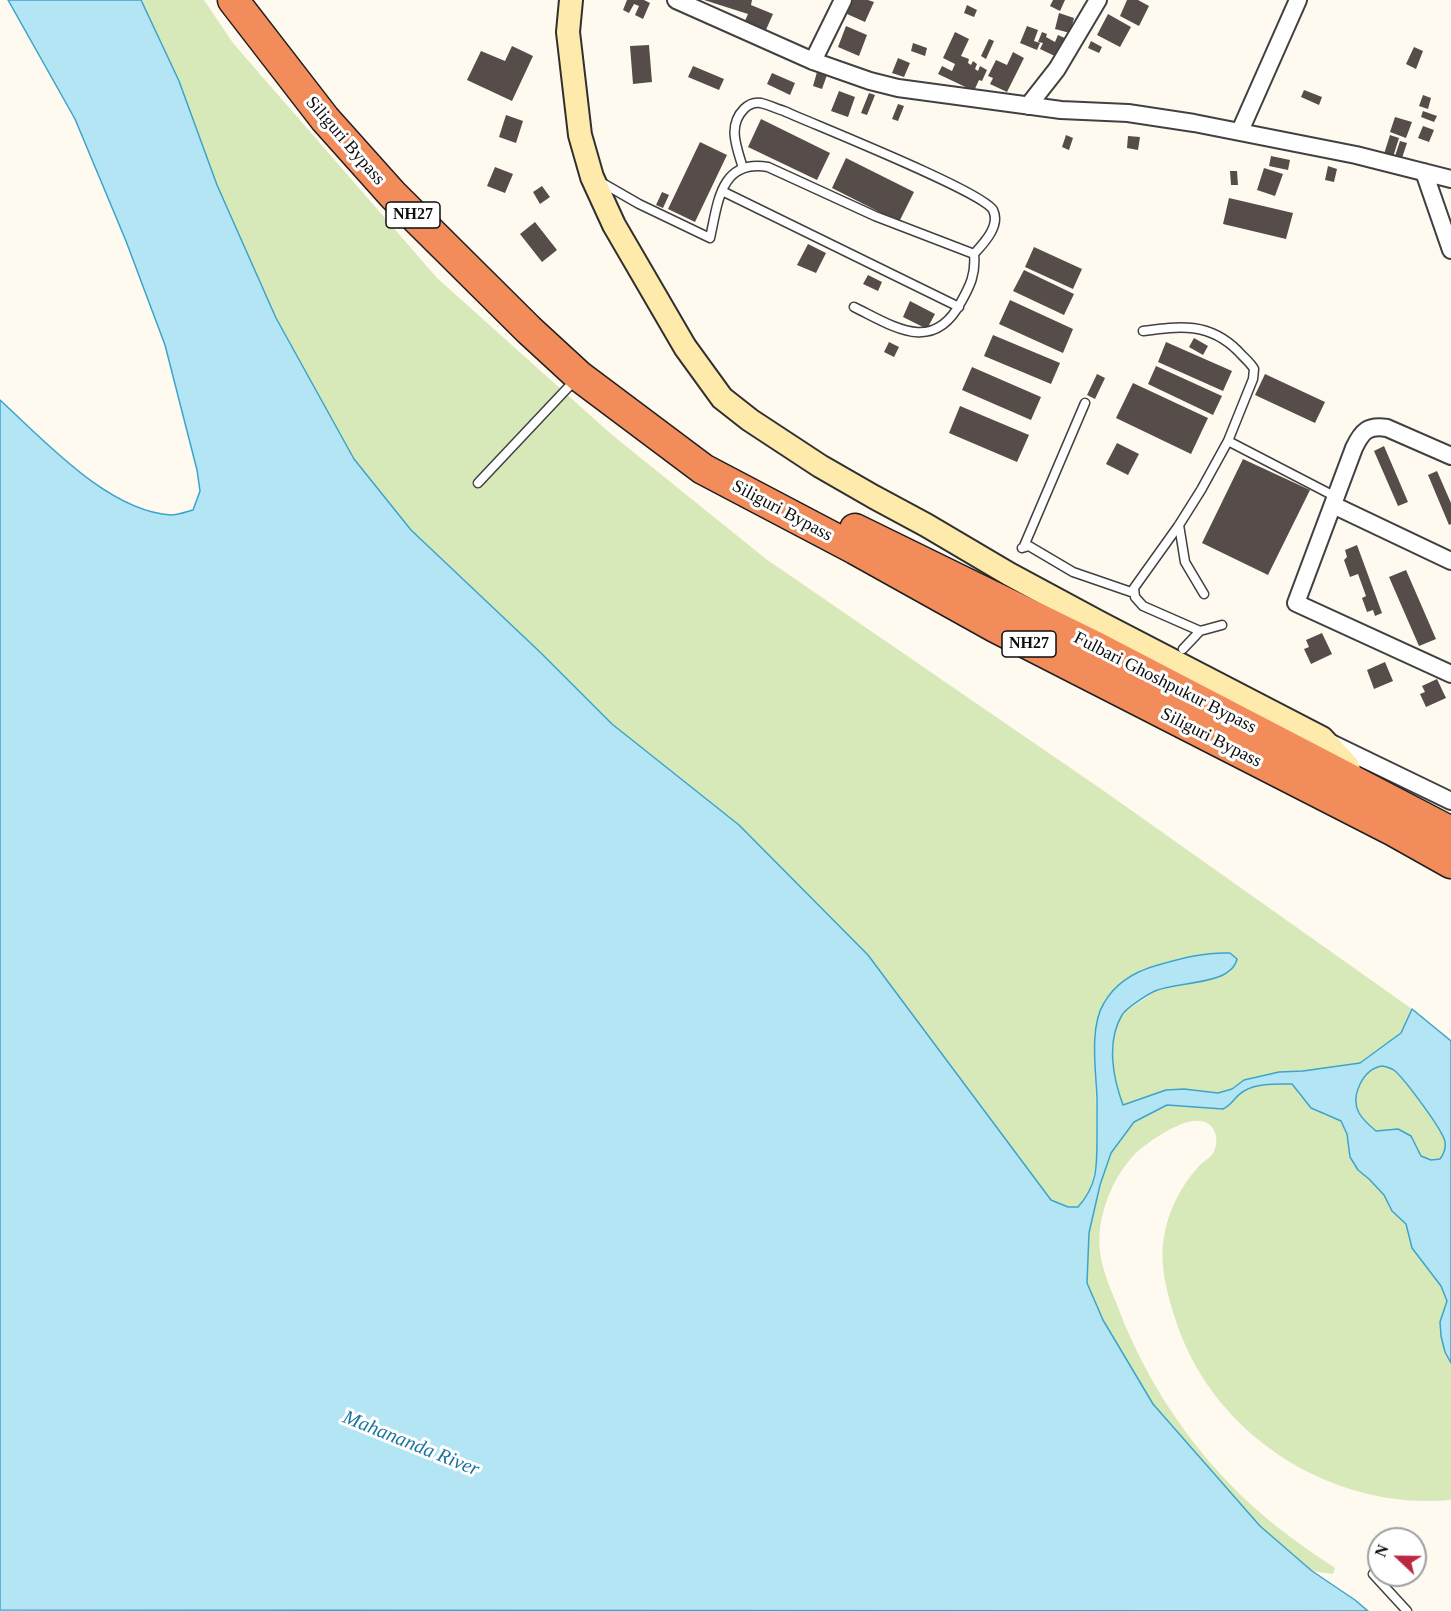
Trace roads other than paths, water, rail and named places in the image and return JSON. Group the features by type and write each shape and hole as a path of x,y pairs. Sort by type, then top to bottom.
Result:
{"highway":[{"name":"Siliguri Bypass","path":"232,0 325,119 393,195 529,330 579,376 703,469 855,549 995,627 1394,831 1451,863"},
{"name":"Fulbari Ghoshpukur Bypass","path":"619,404 755,486 877,538 1098,648 1451,832"}],"main road":[{"path":"571,0 568,32 580,135 592,177 614,225 685,347 722,398 820,466 1009,574 1322,738 1348,766 1351,780"}],"street":[{"path":"676,0 813,61 870,81 898,88 1061,110 1128,113 1240,131 1451,179"},
{"path":"813,61 843,0"},
{"path":"1028,106 1057,69 1098,0"},
{"path":"1240,131 1298,0"},
{"path":"1424,172 1451,250"},
{"path":"1451,456 1387,428 1376,426 1366,430 1358,439 1296,603 1451,674"},
{"path":"1335,501 1451,561"},
{"path":"1322,738 1451,801"}],"lane":[{"path":"743,168 734,135 737,118 747,106 762,103 939,178 983,201 994,212 995,219 987,239 974,254 974,276 959,307 943,324 923,333 897,328 854,307"},
{"path":"592,177 639,204 710,238 722,191 734,172 757,166 775,169 875,216 974,254"},
{"path":"722,191 959,307"},
{"path":"1143,331 1179,327 1206,331 1227,342 1251,365 1254,374 1228,441 1179,525 1137,583 1134,592 1138,602 1143,606 1200,631"},
{"path":"477,483 579,376"},
{"path":"1085,403 1023,547 1033,548 1073,572 1134,592"},
{"path":"1228,441 1335,501"},
{"path":"1179,525 1185,562 1204,594"},
{"path":"1183,650 1200,631 1222,625"},
{"path":"1385,1587 1407,1611"}],"water":[{"name":"Mahananda River","path":"8,0 141,0 179,81 217,185 276,318 354,459 411,530 612,724 739,825 868,955 1051,1200 1068,1207 1078,1207 1092,1184 1095,1176 1097,1149 1094,1049 1096,1024 1104,1003 1114,989 1127,978 1150,967 1176,960 1221,953 1230,953 1237,959 1233,968 1225,974 1155,991 1124,1012 1117,1026 1113,1048 1114,1072 1123,1105 1166,1090 1184,1089 1218,1093 1232,1089 1244,1080 1279,1072 1360,1063 1401,1033 1412,1009 1451,1041 1451,1363 1445,1352 1440,1322 1447,1301 1441,1286 1412,1248 1406,1224 1392,1211 1384,1195 1358,1170 1350,1157 1347,1134 1341,1121 1311,1108 1292,1084 1267,1084 1249,1088 1223,1109 1167,1105 1134,1122 1111,1153 1100,1185 1089,1233 1087,1283 1103,1320 1153,1404 1260,1526 1312,1571 1368,1611 0,1610 0,400 79,471 101,488 124,501 147,511 174,515 193,510 200,491 197,470 165,345 126,241 75,119","holes":["1382,1066 1392,1069 1400,1076 1438,1127 1445,1142 1440,1159 1431,1160 1421,1156 1411,1136 1398,1129 1376,1131 1359,1113 1356,1099 1360,1084 1369,1072"]}]}
